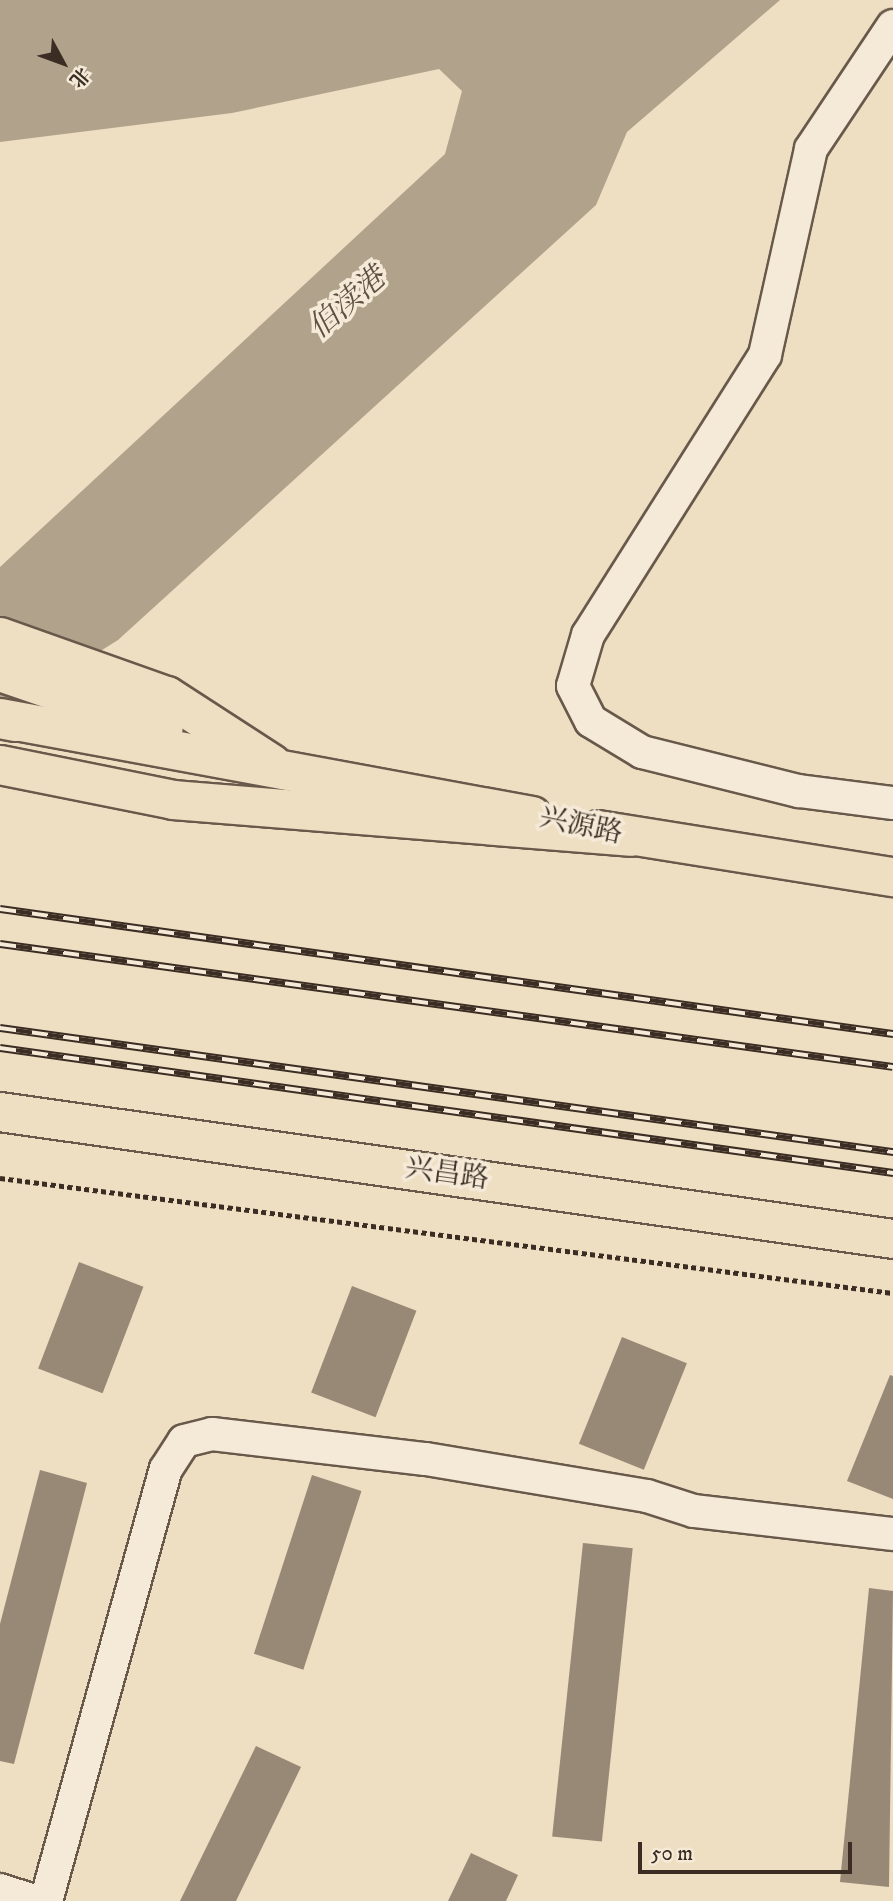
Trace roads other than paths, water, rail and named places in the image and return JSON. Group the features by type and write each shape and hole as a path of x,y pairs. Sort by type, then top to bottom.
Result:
{"main road":[{"path":"0,637 167,696 272,764"},
{"name":"兴源路","path":"0,672 272,764"},
{"name":"兴源路","path":"5,719 272,764 631,837 893,877"},
{"path":"0,765 173,800 631,837"},
{"name":"兴昌路","path":"0,1112 893,1238"}],"street":[{"path":"893,26 811,149 765,355 588,635 573,686 591,720 642,752 799,791 893,803"},
{"path":"46,1901 166,1469 184,1441 212,1434 426,1459 647,1496 694,1511 893,1534"},
{"path":"0,1890 33,1901"}],"water":[{"name":"伯渎港","path":"0,0 780,0 627,132 596,205 118,640 0,714 0,567 445,154 462,91 439,69 232,113 0,142"}],"railway":[{"path":"0,909 893,1034"},
{"path":"0,944 893,1067"},
{"path":"0,1028 893,1152"},
{"path":"0,1048 893,1173"}]}
